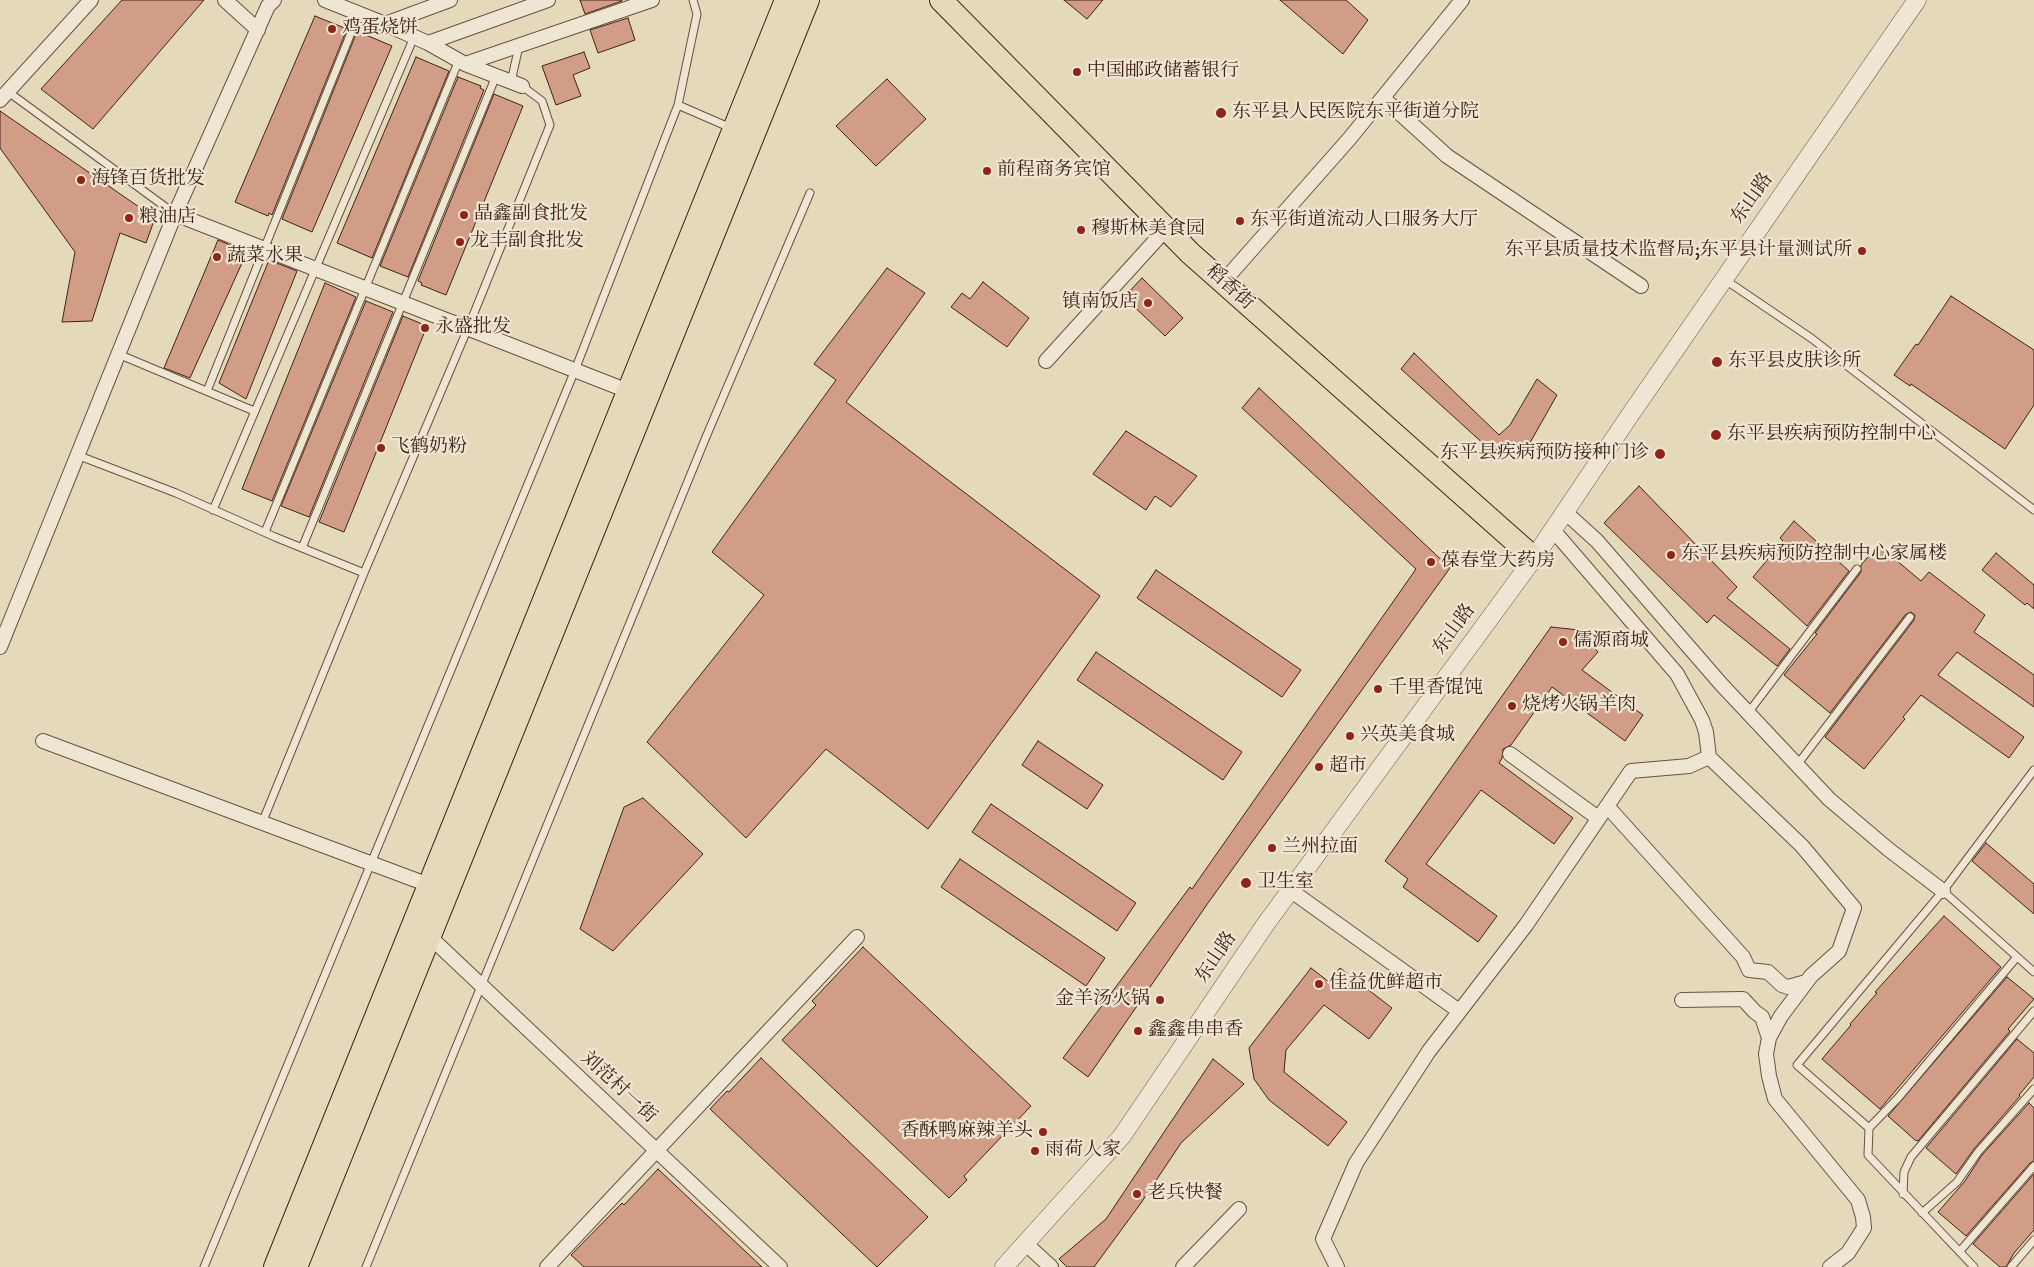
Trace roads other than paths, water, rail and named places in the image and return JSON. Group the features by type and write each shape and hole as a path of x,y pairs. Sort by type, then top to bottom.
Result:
{"main road":[{"path":"275,1267 786,0"},
{"path":"296,1267 808,0"},
{"name":"稻香街","path":"941,0 1166,228 1223,282 1534,558"}],"street":[{"path":"4,96 91,0"},
{"path":"224,0 258,30"},
{"path":"0,647 175,214 268,6 274,0"},
{"path":"325,0 385,24 428,43 462,62 516,84"},
{"path":"385,24 450,0"},
{"path":"428,43 548,0"},
{"path":"462,62 520,45 652,0"},
{"path":"1223,282 1350,138 1462,0"},
{"name":"东山路","path":"1004,1267 1122,1136 1290,890 1534,558 1724,278 1917,0"},
{"path":"1383,98 1447,156 1641,286"},
{"path":"175,214 628,391"},
{"path":"1046,361 1166,228"},
{"path":"1565,512 1597,541 1748,713 1830,799 1888,849 1944,891"},
{"path":"1553,530 1677,674 1702,720 1706,732 1709,757 1802,846 1854,908 1838,951 1806,982 1781,1016 1769,1038 1766,1054 1775,1099 1858,1200 1864,1228 1848,1253 1830,1267"},
{"path":"43,741 429,885"},
{"path":"1510,754 1598,818"},
{"path":"1337,1267 1323,1239 1356,1163 1429,1051 1526,924 1631,770 1689,766 1709,757"},
{"path":"1607,806 1743,957 1749,970 1768,972 1782,985 1788,987 1806,982"},
{"path":"1290,890 1458,1011"},
{"name":"刘范村一街","path":"429,936 780,1267"},
{"path":"547,1267 857,937"},
{"path":"1682,1000 1743,999 1754,1012 1762,1017 1769,1038"},
{"path":"1183,1267 1239,1209"},
{"path":"1026,1244 1051,1267"}],"lane":[{"path":"204,1267 575,370 678,105 697,14 693,0"},
{"path":"207,391 359,13"},
{"path":"213,510 414,37"},
{"path":"262,823 364,573 468,328 550,125 542,100 516,84 520,45"},
{"path":"265,532 365,288 462,62"},
{"path":"302,548 496,76"},
{"path":"4,96 175,214"},
{"path":"678,105 734,129"},
{"path":"366,1267 480,984 706,438 810,193"},
{"path":"1724,278 1811,338 2034,510"},
{"path":"118,354 254,411"},
{"path":"78,455 176,493 364,573"},
{"path":"1748,713 1857,569"},
{"path":"1797,765 1910,617"},
{"path":"1869,1128 1797,1065 1944,891 2034,770"},
{"path":"1944,891 2034,972"},
{"path":"1974,1267 1868,1155 1869,1128 1898,1098 2017,957"},
{"path":"1903,1194 1904,1172 1911,1158 2034,1011"},
{"path":"1922,1213 1956,1182 1978,1152 2034,1089"},
{"path":"1960,1251 2034,1166"},
{"path":"2011,1267 2034,1240"}],"place":[{"name":"鸡蛋烧饼","path":"332,29"},
{"name":"中国邮政储蓄银行","path":"1077,72"},
{"name":"东平县人民医院东平街道分院","path":"1221,113"},
{"name":"前程商务宾馆","path":"987,171"},
{"name":"海锋百货批发","path":"81,180"},
{"name":"晶鑫副食批发","path":"464,215"},
{"name":"粮油店","path":"129,218"},
{"name":"东平街道流动人口服务大厅","path":"1240,221"},
{"name":"穆斯林美食园","path":"1081,230"},
{"name":"龙丰副食批发","path":"460,242"},
{"name":"东平县质量技术监督局;东平县计量测试所","path":"1862,251"},
{"name":"蔬菜水果","path":"217,257"},
{"name":"镇南饭店","path":"1148,303"},
{"name":"永盛批发","path":"425,328"},
{"name":"东平县皮肤诊所","path":"1717,362"},
{"name":"东平县疾病预防控制中心","path":"1716,435"},
{"name":"飞鹤奶粉","path":"381,448"},
{"name":"东平县疾病预防接种门诊","path":"1660,454"},
{"name":"东平县疾病预防控制中心家属楼","path":"1671,555"},
{"name":"葆春堂大药房","path":"1431,562"},
{"name":"儒源商城","path":"1563,642"},
{"name":"千里香馄饨","path":"1378,689"},
{"name":"烧烤火锅羊肉","path":"1512,706"},
{"name":"兴英美食城","path":"1350,736"},
{"name":"超市","path":"1319,767"},
{"name":"兰州拉面","path":"1272,848"},
{"name":"卫生室","path":"1246,883"},
{"name":"佳益优鲜超市","path":"1319,984"},
{"name":"金羊汤火锅","path":"1160,1000"},
{"name":"鑫鑫串串香","path":"1138,1031"},
{"name":"香酥鸭麻辣羊头","path":"1043,1132"},
{"name":"雨荷人家","path":"1035,1151"},
{"name":"老兵快餐","path":"1137,1194"}]}
